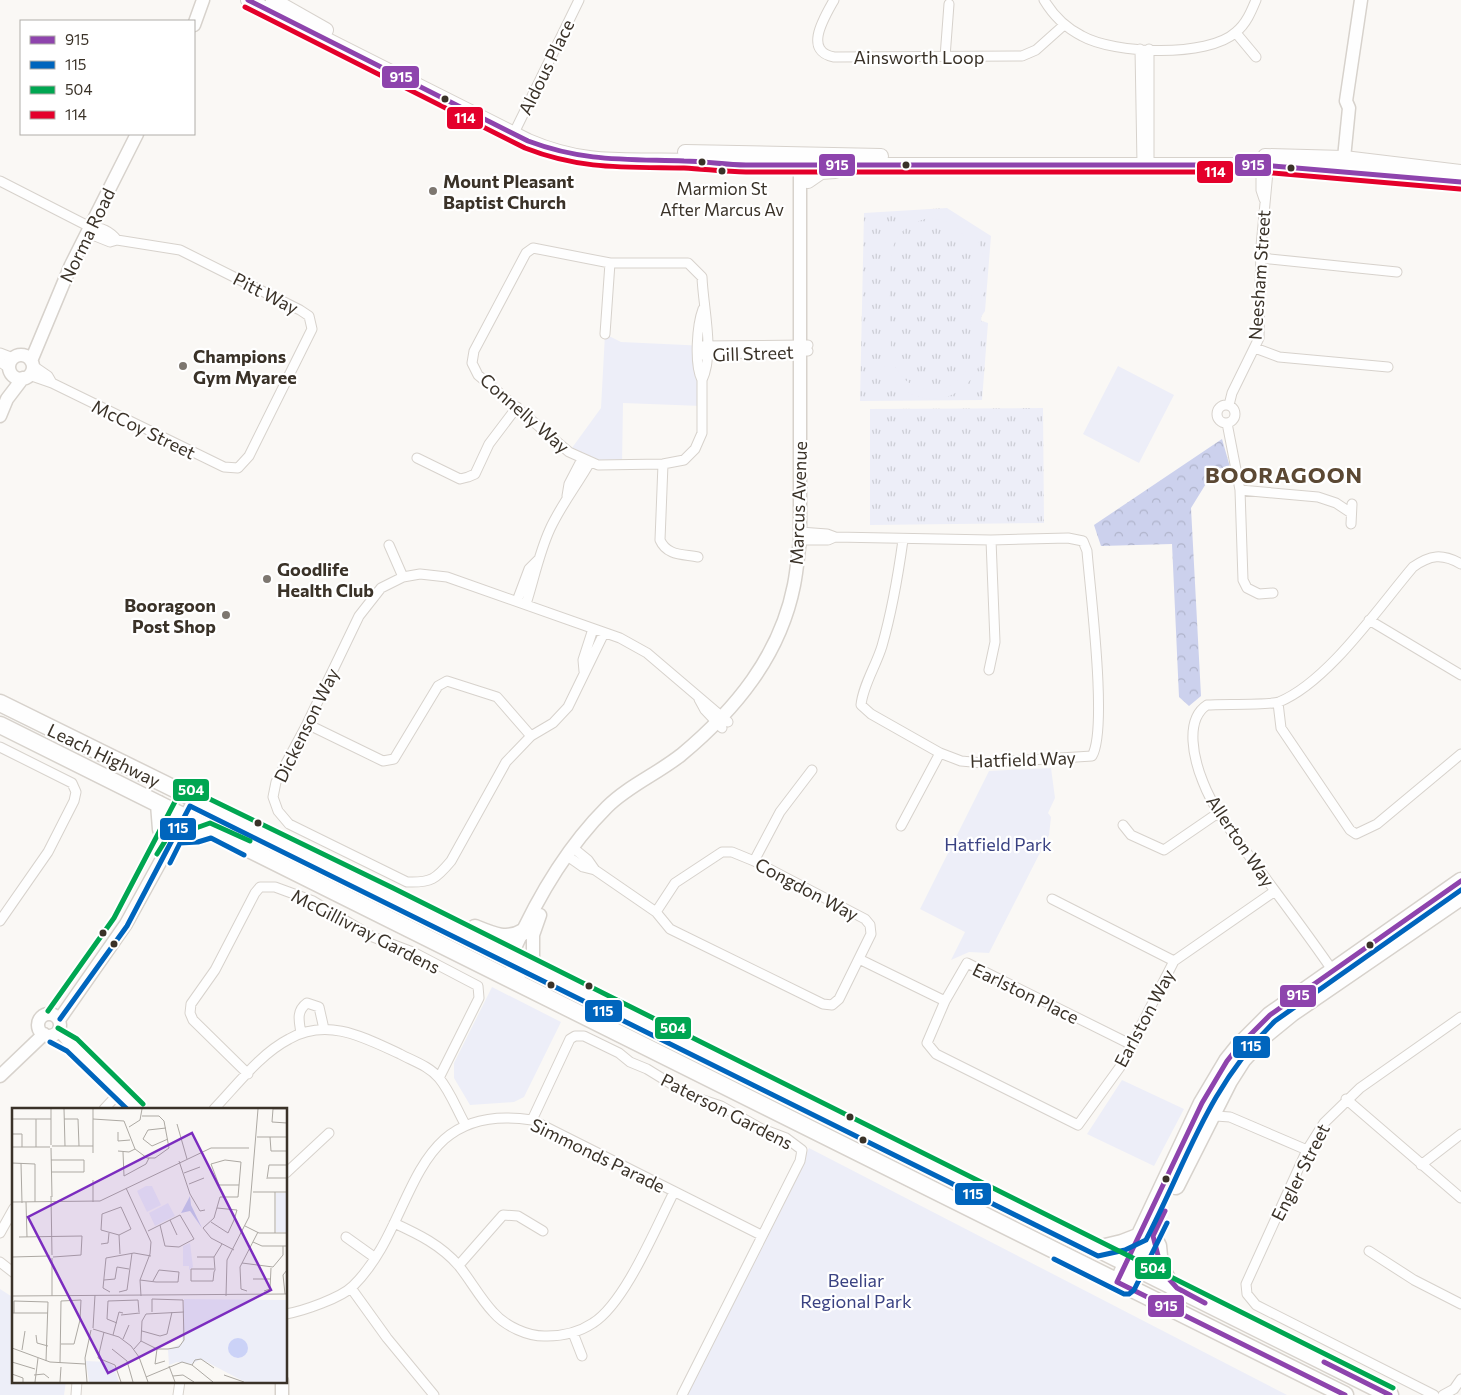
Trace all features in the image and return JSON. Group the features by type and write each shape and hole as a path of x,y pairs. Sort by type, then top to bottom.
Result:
{"highway":[{"name":"Leach Highway","path":"0,703 390,894 512,957 1390,1395"},
{"name":"Leach Highway","path":"0,725 1345,1395"},
{"path":"158,804 161,829 171,837 197,834 211,830"},
{"path":"1122,1284 1222,1094 1243,1059 1265,1035 1336,976 1461,881"},
{"path":"390,894 415,900 494,936 514,938 523,932"},
{"path":"1147,1236 1202,1104 1227,1061 1253,1030 1270,1015 1336,976 1461,897"},
{"path":"686,1044 696,1056 758,1089 758,1095 751,1098"},
{"path":"797,1122 806,1104"},
{"path":"1097,1249 1147,1236"},
{"path":"1147,1236 1158,1246 1160,1266 1171,1286"}],"main road":[{"path":"248,0 516,129 567,146 601,152 804,159 880,164 1145,160"},
{"path":"272,0 516,129"},
{"path":"804,159 872,156 1265,160 1461,172"},
{"path":"808,181 821,172 880,164"},
{"path":"1339,164 1461,182"}],"street":[{"path":"195,23 203,0"},
{"path":"200,13 210,6 213,0"},
{"name":"Aldous Place","path":"516,129 579,0"},
{"name":"Ainsworth Loop","path":"834,0 816,40 818,47 825,55 1022,56 1036,50 1064,25"},
{"path":"1044,0 1064,25 1083,37 1104,45 1144,49 1202,48 1218,43 1236,33 1247,19 1256,0"},
{"path":"1339,164 1342,107 1346,101 1361,0"},
{"path":"945,57 949,4"},
{"path":"1236,33 1256,56"},
{"path":"1144,49 1145,160"},
{"name":"Norma Road","path":"0,416 7,399 8,389 19,366 39,345 40,337 71,265 136,135"},
{"name":"Marcus Avenue","path":"804,159 808,181 804,348"},
{"name":"Marcus Avenue","path":"512,957 523,932 572,853 609,806 723,722 761,669 782,623 794,586 804,536 804,159"},
{"name":"Neesham Street","path":"1229,406 1220,407 1217,413 1219,420 1227,423 1232,421 1235,415 1229,406 1232,393 1255,348 1259,328 1265,160"},
{"path":"0,181 90,227"},
{"name":"Pitt Way","path":"90,227 95,236 110,242 117,240 180,250 309,316 312,329 249,456 238,468"},
{"name":"Connelly Way","path":"533,248 610,263 688,264 702,277 703,308 699,320 705,373 702,380 702,433 695,449 684,460 663,464 598,465 586,461 569,452 478,375 472,363 474,351 526,253 533,248"},
{"path":"1261,258 1397,272"},
{"path":"605,334 610,263"},
{"name":"Gill Street","path":"703,350 804,348"},
{"path":"1255,348 1279,358 1388,367"},
{"name":"McCoy Street","path":"0,353 19,366 48,376 52,383 224,467 238,468"},
{"path":"417,458 460,479 475,474 489,444 517,408"},
{"name":"Neesham Street","path":"1227,423 1240,490 1243,580 1247,588 1259,594 1273,593"},
{"path":"521,603 537,571 538,560 549,530 567,496 570,484 586,461"},
{"path":"663,464 660,540 663,547 670,552 698,556"},
{"path":"1240,490 1318,497 1352,508 1350,524"},
{"name":"Hatfield Way","path":"804,536 827,534 834,537 902,540 1068,538 1082,540 1087,551 1098,698 1097,748 1092,756 983,762 961,761 940,753 871,714 861,705 862,695 881,649 895,601 902,540"},
{"path":"988,670 995,642 991,540"},
{"path":"389,545 403,577"},
{"path":"1461,564 1445,557 1427,557 1413,567 1334,660 1310,683 1278,703 1281,728 1350,830 1356,834 1377,824 1461,754"},
{"name":"Dickenson Way","path":"604,633 568,707 552,724 531,736 506,762 450,861 438,876 426,882 407,882 289,824 278,811 273,797 276,782 307,724 359,616 381,588 403,577 420,574 446,577 620,638 647,653 699,698 705,710 723,722"},
{"path":"1368,620 1461,675"},
{"name":"Dickenson Way","path":"584,671 583,660 594,629"},
{"path":"307,724 383,761 394,759 438,686 448,681 497,697 531,736"},
{"name":"Allerton Way","path":"1278,703 1207,705 1199,710 1193,721 1195,754 1202,782 1218,813 1336,976"},
{"path":"0,748 72,783 76,792 74,801 48,852 0,922"},
{"path":"901,826 940,753"},
{"path":"754,861 780,812 812,770"},
{"path":"0,1076 51,1027 120,922 171,837 191,797"},
{"path":"1123,825 1131,835 1164,850 1218,813"},
{"name":"Congdon Way","path":"572,853 588,860 595,870 656,912 670,929 823,1004 832,1004 838,999 871,934 870,926 865,919 754,861 732,852 722,852 675,883 656,912"},
{"name":"Marcus Avenue","path":"533,967 536,924 572,853"},
{"name":"McGillivray Gardens","path":"248,1074 193,1020 190,1013 191,1004 215,970 255,893 260,887 266,885 313,901 373,937 415,953 478,986 479,998 439,1078"},
{"name":"Earlston Way","path":"1078,1124 1110,1082 1132,1045 1174,961 1275,891"},
{"path":"1052,899 1174,961"},
{"path":"512,957 511,964 522,985"},
{"path":"859,959 945,1002"},
{"name":"Earlston Place","path":"1078,1124 936,1054 929,1048 928,1038 945,1002 967,963 1132,1045"},
{"path":"301,1033 298,1014 301,1007 307,1003 319,1007 324,1029"},
{"name":"Engler Street","path":"1434,1395 1261,1308 1249,1298 1246,1290 1248,1280 1307,1150 1324,1123 1346,1099 1461,1017"},
{"path":"51,1027 137,1108"},
{"path":"0,1067 32,1037 51,1027"},
{"path":"215,1108 274,1049 301,1033 324,1029 357,1034 425,1066 439,1078 464,1124"},
{"name":"Paterson Gardens","path":"532,1120 570,1039 575,1036 584,1036 619,1053 630,1062 647,1069 691,1096 721,1106 760,1128 786,1138 802,1150 800,1161 761,1235 682,1395"},
{"path":"105,1108 120,1092"},
{"path":"1222,1094 1222,1104 1226,1111 1241,1121 1307,1150"},
{"path":"1346,1099 1461,1198"},
{"path":"1209,1120 1216,1116 1241,1121"},
{"name":"Simmonds Parade","path":"351,1288 374,1257 394,1223 430,1153 464,1124 501,1117 532,1120 761,1235"},
{"path":"288,1170 329,1132"},
{"path":"1421,1165 1461,1134"},
{"path":"394,1223 427,1238 458,1266 493,1313 506,1324 542,1337 573,1333 594,1323 628,1284 674,1192"},
{"path":"0,1233 12,1212"},
{"path":"458,1266 503,1216 518,1216 543,1231"},
{"path":"346,1238 374,1257"},
{"path":"1369,1251 1414,1280 1461,1304"},
{"path":"0,1262 12,1271"},
{"path":"288,1313 351,1288 387,1338 434,1395"},
{"path":"288,1308 307,1307"},
{"path":"573,1333 582,1356"},
{"path":"1443,1395 1454,1389 1461,1379"},
{"path":"76,1395 77,1382"},
{"path":"178,1395 180,1382"},
{"path":"282,1382 282,1395"}],"green space":[{"path":"947,208 991,236 985,311 979,320 988,323 982,400 860,401 864,213"},
{"path":"923,211 943,212 960,219 978,240 983,259 980,363 974,375 961,390 949,396 932,399 914,395 898,385 886,370 882,353 882,258 884,248 887,239 898,224 913,214","holes":["925,219 934,219 957,228 967,241 970,249 972,258 970,362 963,375 953,384 941,389 928,390 905,380 896,369 891,355 890,280 892,251 897,237 911,225"]},
{"path":"605,334 621,342 707,346 702,406 623,403 622,465 598,465 569,452 601,408"},
{"path":"1118,366 1174,395 1139,463 1083,434"},
{"path":"1043,408 1044,523 870,525 870,409"},
{"path":"1222,439 1230,467 1215,469 1191,508 1201,696 1189,706 1179,697 1172,544 1101,546 1094,525"},
{"name":"Hatfield Park","path":"1051,768 1055,798 1048,813 1051,817 1049,835 989,953 969,952 951,960 965,932 920,909 989,771"},
{"path":"492,987 561,1022 524,1097 514,1102 470,1105 454,1078 454,1063"},
{"path":"1122,1080 1184,1109 1154,1166 1087,1134"},
{"name":"Beeliar Regional Park","path":"809,1148 1287,1395 687,1395"},
{"path":"0,1289 12,1297 12,1382 66,1382 64,1395 0,1395"}],"transit line":[{"name":"915","path":"248,0 528,141 548,148 587,156 746,165 1261,165 1461,182"},
{"name":"114","path":"245,7 525,148 545,155 584,164 730,172 1261,172 1460,189"},
{"name":"504","path":"48,1011 114,918 180,792 189,789 393,888 1393,1388"},
{"name":"115","path":"60,1019 127,926 190,806 1098,1256 1125,1250 1146,1240 1215,1098 1252,1046 1275,1021 1461,890"},
{"name":"504","path":"157,854 172,830 196,828 210,823 250,841"},
{"name":"115","path":"170,863 180,843 198,842 211,838 244,855"},
{"name":"915","path":"1345,1395 1117,1282 1202,1103 1227,1061 1239,1046 1270,1015 1461,881"},
{"name":"504","path":"58,1028 77,1039 143,1104"},
{"name":"115","path":"50,1042 67,1051 126,1108"},
{"name":"915","path":"1165,1211 1153,1236 1162,1271 1177,1288 1205,1303"},
{"name":"115","path":"1054,1259 1124,1294 1129,1294 1134,1290 1167,1223"},
{"name":"915","path":"1324,1362 1390,1395"}],"place":[{"name":"Marmion St After Marcus Av","path":"722,171"},
{"name":"Mount Pleasant Baptist Church","path":"433,191"},
{"name":"Champions Gym Myaree","path":"183,366"},
{"name":"Goodlife Health Club","path":"267,579"},
{"name":"Booragoon Post Shop","path":"226,615"}],"district":[{"name":"BOORAGOON","path":"1284,474"}]}
